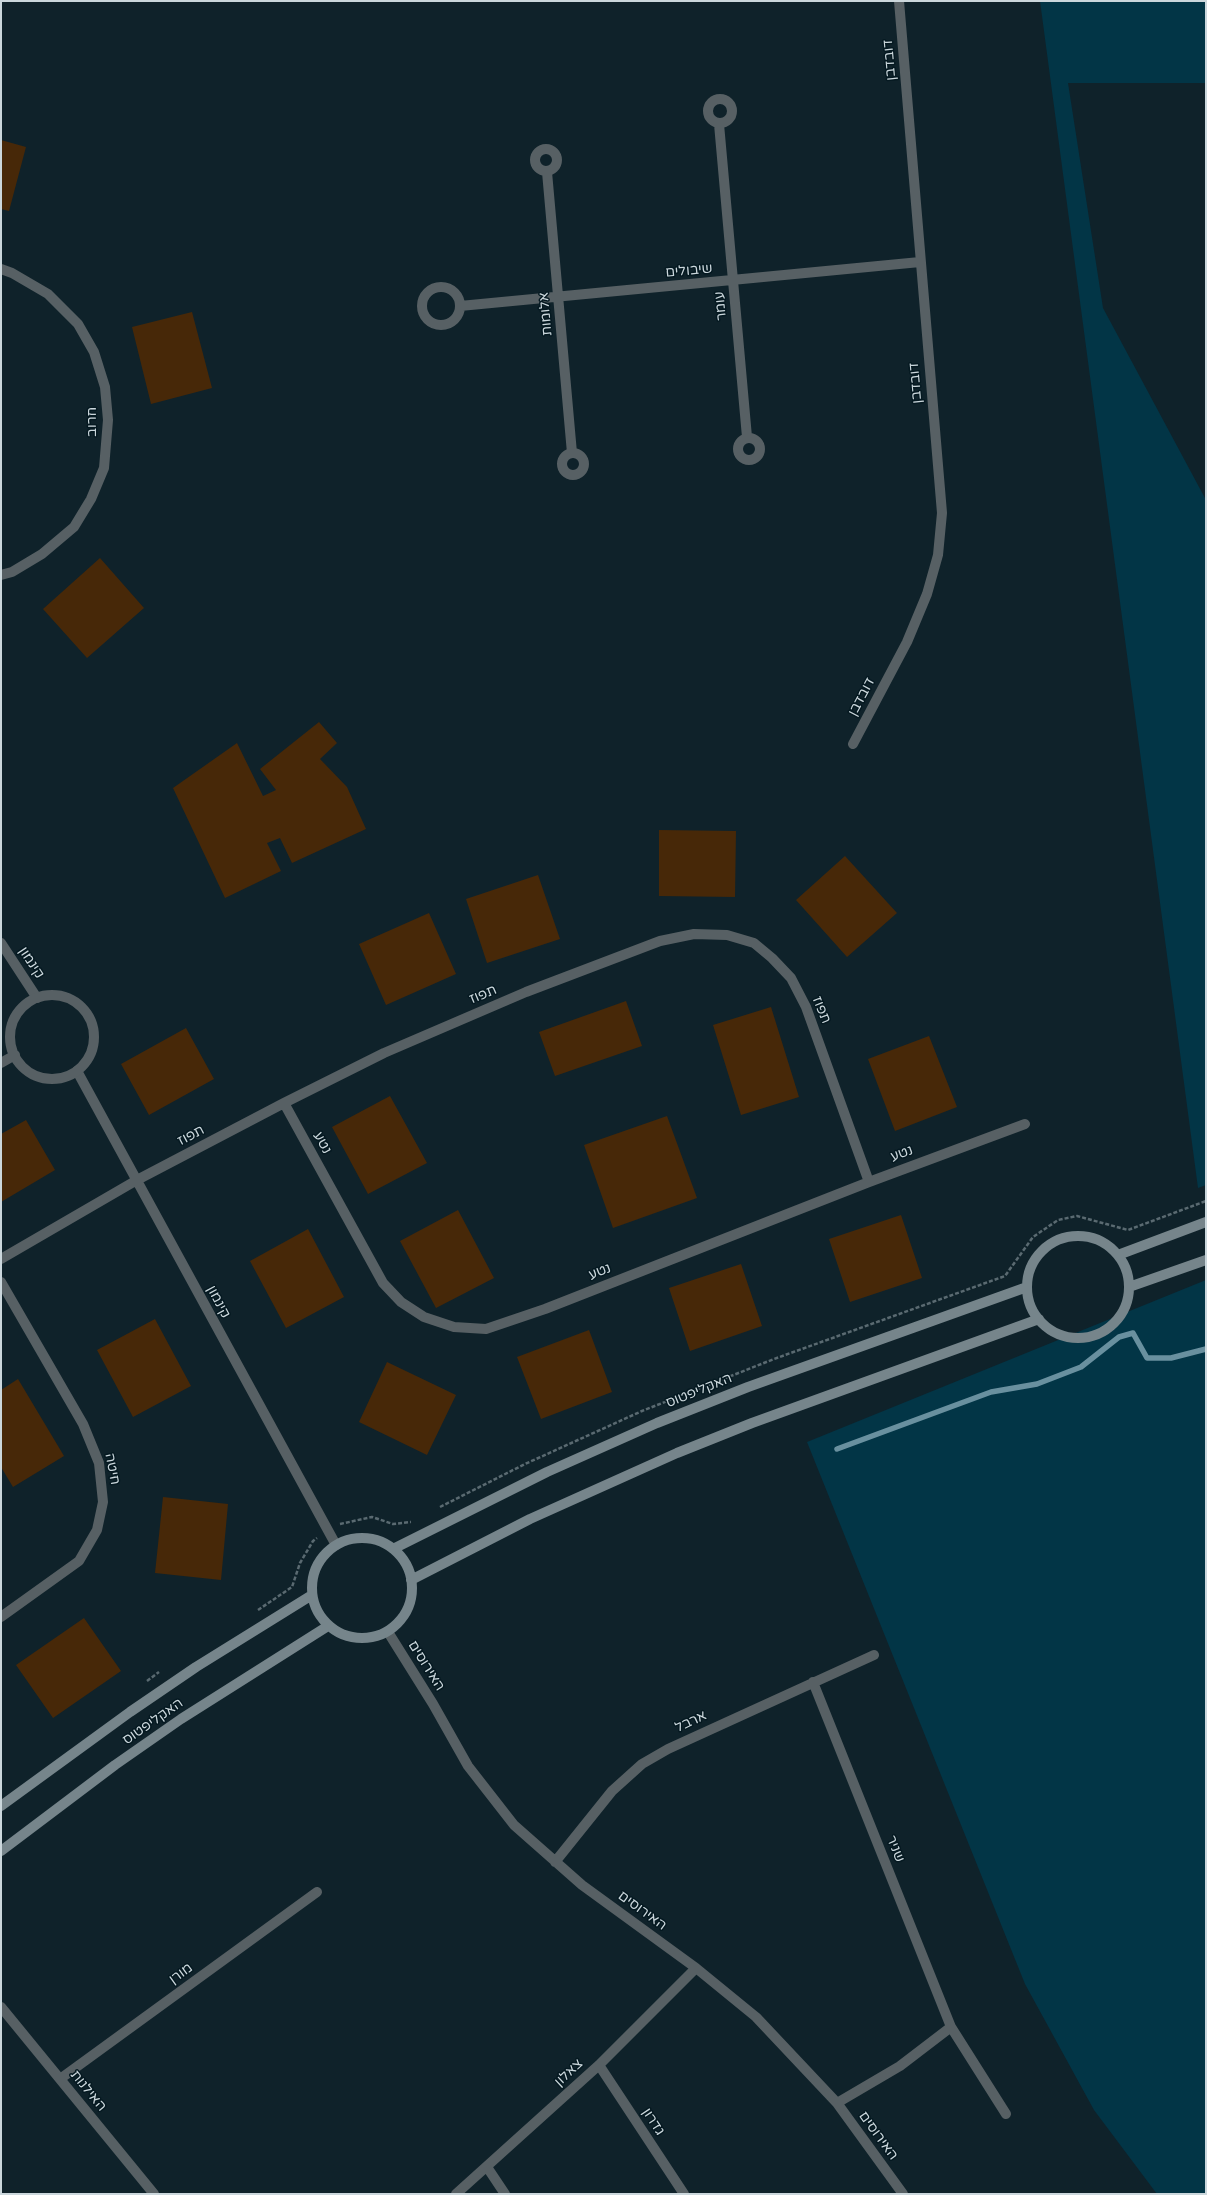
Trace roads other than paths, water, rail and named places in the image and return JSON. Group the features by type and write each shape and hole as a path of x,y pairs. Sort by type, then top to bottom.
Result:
{"main road":[{"path":"1118,1255 1206,1222"},
{"path":"1081,1235 1106,1243 1118,1255 1124,1265 1129,1287 1126,1305 1114,1324 1099,1334 1078,1338 1063,1336 1044,1325 1033,1311 1029,1301 1028,1287 1029,1273 1040,1253 1053,1242 1063,1237 1081,1235"},
{"path":"1129,1287 1206,1260"},
{"name":"האקליפטוס","path":"393,1549 541,1475 657,1423 748,1387 1028,1287"},
{"path":"411,1580 530,1518 677,1453 778,1413 1040,1319"},
{"path":"362,1537 374,1538 393,1549 403,1558 410,1573 411,1580 412,1593 408,1610 401,1620 388,1632 374,1637 357,1639 348,1637 328,1626 313,1602 311,1585 314,1570 322,1555 344,1540 362,1537"},
{"name":"האקליפטוס","path":"1,1806 130,1712 196,1667 312,1595"},
{"name":"האקליפטוס","path":"1,1851 109,1769 181,1719 328,1626"}],"street":[{"name":"דובדבן","path":"853,744 907,642 927,594 938,554 942,513 899,1"},
{"name":"עומר","path":"719,124 747,437"},
{"name":"אלומות","path":"547,172 572,453"},
{"name":"שיבולים","path":"460,306 920,262"},
{"name":"חרוב","path":"1,269 12,273 48,294 78,324 96,359 105,387 108,420 104,468 91,499 74,527 42,554 12,572 1,575"},
{"name":"תפוז","path":"1,1258 137,1180 284,1103 384,1053 512,998 660,940 694,934 727,935 754,944 772,958 791,978 806,1006 869,1182"},
{"name":"קינמון","path":"1,943 37,998"},
{"path":"54,995 72,1000 82,1007 89,1017 93,1028 94,1040 86,1063 77,1071 66,1077 54,1079 42,1078 31,1073 14,1055 11,1042 11,1028 16,1016 25,1005 37,998 54,995"},
{"path":"1,1063 14,1055"},
{"name":"קינמון","path":"77,1071 336,1545"},
{"name":"נטע","path":"284,1103 383,1283 401,1302 424,1317 454,1326 486,1329 537,1311 869,1182 1025,1124"},
{"name":"חיטה","path":"1,1282 83,1424 99,1463 103,1502 97,1530 79,1561 1,1617"},
{"name":"האירוסים","path":"388,1632 433,1704 468,1766 514,1825 582,1885 696,1968 756,2017 838,2103 903,2194"},
{"name":"ארבל","path":"555,1862 612,1791 642,1764 668,1748 874,1655"},
{"name":"שניר","path":"813,1682 951,2027 1006,2114"},
{"name":"מורן","path":"60,2079 317,1892"},
{"name":"צאלון","path":"456,2194 599,2064 696,1968"},
{"name":"האילנות","path":"1,2007 154,2194"},
{"path":"838,2103 900,2066 951,2027"},
{"name":"גדרון","path":"599,2064 684,2194"},
{"path":"487,2167 504,2194"}],"waterway":[{"path":"837,1449 991,1392 1037,1384 1081,1367 1119,1337 1133,1333 1147,1358 1171,1358 1206,1349"}]}
